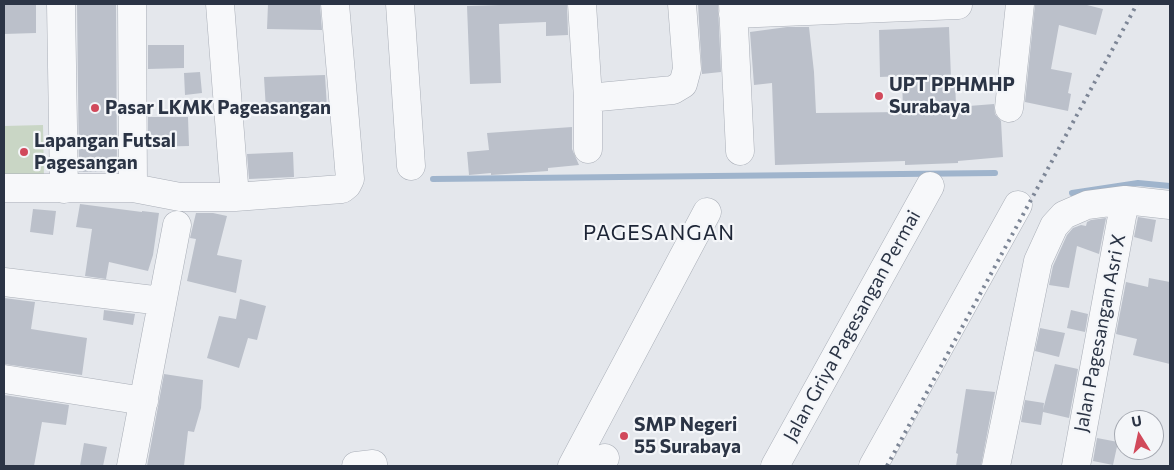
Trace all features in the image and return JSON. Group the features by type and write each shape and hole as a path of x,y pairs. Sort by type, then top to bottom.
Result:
{"street":[{"path":"61,4 64,189"},
{"path":"132,4 133,188"},
{"path":"220,4 235,198"},
{"path":"4,188 133,188 180,197 235,198 342,189 350,179 335,4"},
{"path":"400,4 411,166"},
{"path":"582,4 588,98 588,149"},
{"path":"588,98 673,90 683,84 686,69 682,4"},
{"path":"1008,108 1020,4"},
{"path":"740,151 733,9 958,5"},
{"name":"Jalan Griya Pagesangan Permai","path":"775,466 930,186"},
{"path":"996,466 1038,261 1054,226 1070,211 1087,205 1125,200 1170,205"},
{"name":"Jalan Pagesangan Asri X","path":"1076,466 1125,200"},
{"path":"873,466 1018,204"},
{"path":"572,466 707,212"},
{"path":"131,466 177,225"},
{"path":"4,282 162,301"},
{"path":"4,378 144,401"}],"green space":[{"name":"Lapangan Futsal Pagesangan","path":"43,125 44,178 4,179 4,126"}],"building":[{"path":"4,4 36,4 36,33 4,34"},
{"path":"77,4 116,4 117,171 79,172"},
{"path":"268,4 320,4 322,30 267,29"},
{"path":"567,4 568,35 546,36 546,22 499,24 501,83 470,84 467,6"},
{"path":"698,4 718,4 721,72 702,74"},
{"path":"1035,4 1083,4 1103,9 1096,35 1059,25 1051,69 1072,73 1068,93 1071,94 1068,111 1025,102"},
{"path":"787,27 809,27 816,113 903,112 902,76 880,77 879,30 949,27 951,78 955,78 956,107 994,104 995,114 1001,121 1003,157 958,161 958,163 905,165 905,161 775,165 772,83 754,85 750,32"},
{"path":"148,45 184,45 184,68 148,69"},
{"path":"200,72 202,93 185,95 184,73"},
{"path":"325,75 327,108 266,110 264,77"},
{"path":"148,117 188,117 189,146 148,147"},
{"path":"572,127 572,149 579,165 548,168 548,171 469,175 467,152 489,150 487,133"},
{"path":"293,152 294,177 249,179 247,154"},
{"path":"80,204 159,213 153,255 148,271 109,262 106,279 85,276 92,229 76,227"},
{"path":"33,209 56,211 53,235 30,232"},
{"path":"196,213 213,213 227,216 217,255 242,260 236,293 187,281 196,239 190,238"},
{"path":"1138,217 1156,220 1152,242 1134,237"},
{"path":"1106,218 1099,254 1077,246 1069,288 1049,285 1053,266 1067,235 1073,228 1081,225 1086,226 1087,222 1091,220"},
{"path":"1149,278 1170,282 1170,364 1133,355 1137,339 1116,334 1126,282 1148,287"},
{"path":"4,298 35,302 31,329 87,338 82,375 4,364"},
{"path":"240,299 266,306 257,340 248,338 239,368 207,358 219,316 236,319"},
{"path":"104,310 135,314 133,325 103,320"},
{"path":"1071,310 1088,314 1085,332 1067,328"},
{"path":"1040,328 1065,333 1059,357 1035,351"},
{"path":"1055,364 1078,369 1069,418 1043,412 1041,425 1021,422 1025,400 1044,403 1043,410"},
{"path":"164,374 203,380 201,408 194,432 188,431 184,466 147,466"},
{"path":"966,389 995,392 981,466 956,466 958,454 956,453"},
{"path":"4,395 69,405 66,425 42,422 34,466 4,466"},
{"path":"1097,438 1114,441 1113,465 1093,461"},
{"path":"84,443 107,447 103,466 80,466"}],"waterway":[{"path":"433,179 995,173"},
{"path":"1072,193 1138,183 1170,186"}],"railway":[{"path":"887,466 1137,4"}],"place":[{"name":"UPT PPHMHP Surabaya","path":"879,96"},
{"name":"Pasar LKMK Pageasangan","path":"95,108"},
{"name":"Lapangan Futsal Pagesangan","path":"24,152"},
{"name":"SMP Negeri 55 Surabaya","path":"624,436"}],"district":[{"name":"PAGESANGAN","path":"659,233"}]}
